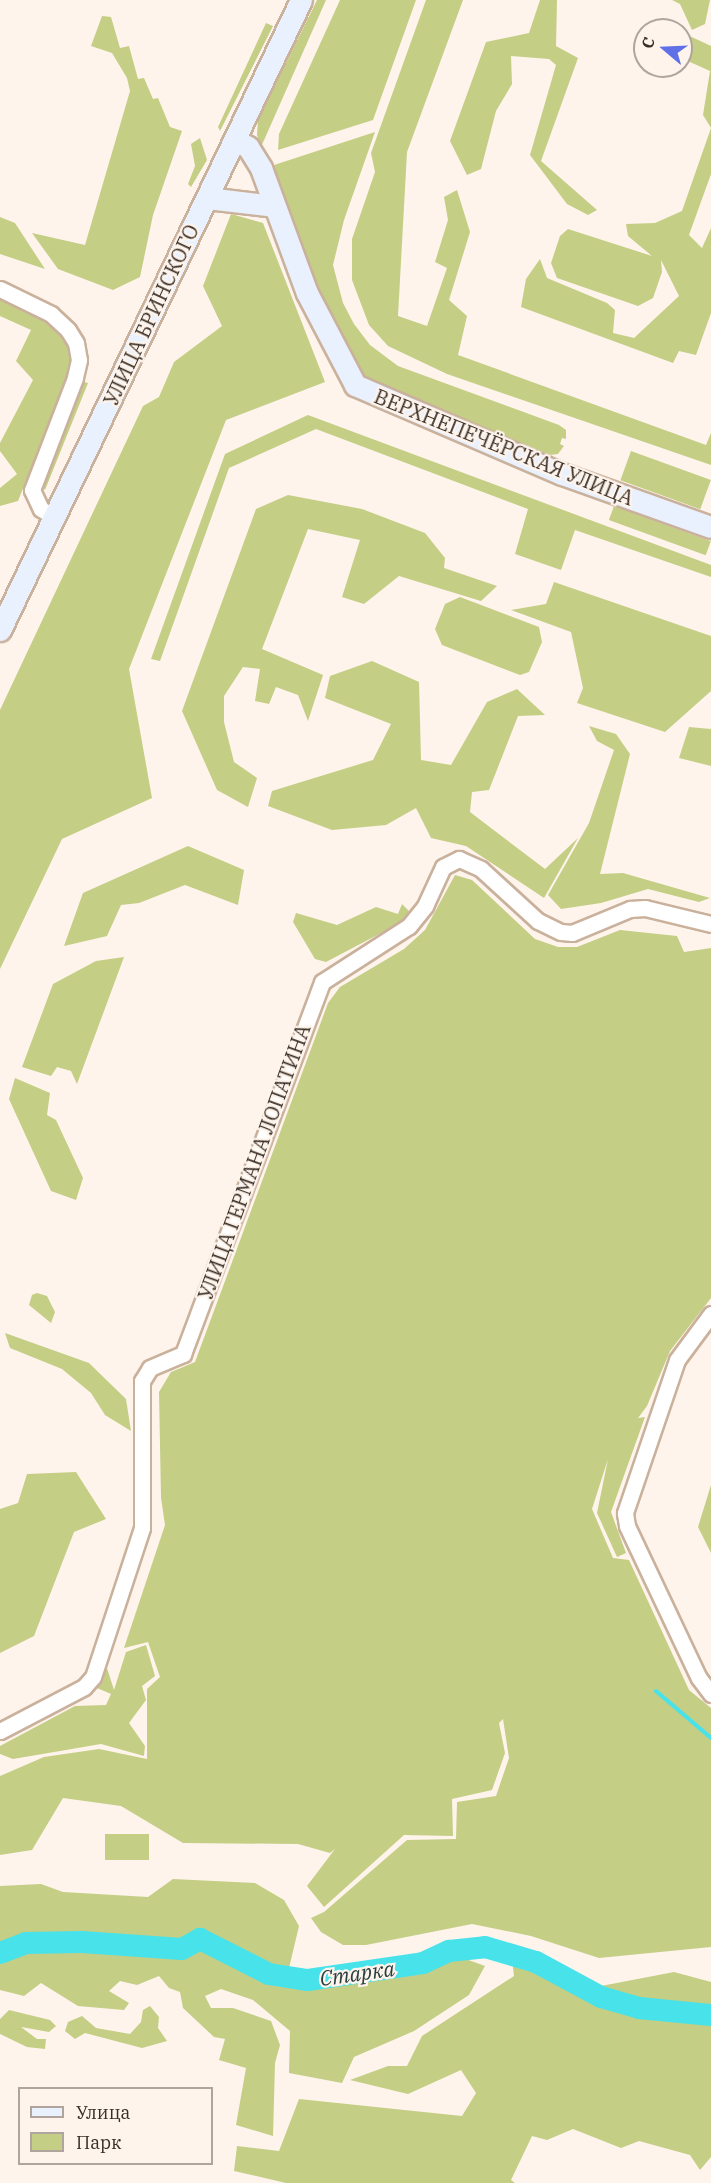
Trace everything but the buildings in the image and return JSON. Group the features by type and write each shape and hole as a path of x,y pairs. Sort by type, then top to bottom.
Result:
{"street":[{"name":"УЛИЦА БРИНСКОГО","path":"0,630 301,0"},
{"name":"ВЕРХНЕПЕЧЁРСКАЯ УЛИЦА","path":"234,140 248,147 261,168 307,293 355,385 562,474 711,527"},
{"path":"207,198 274,206"},
{"path":"0,288 51,314 69,330 76,343 79,360 75,378 32,490 41,509 54,517"},
{"name":"УЛИЦА ГЕРМАНА ЛОПАТИНА","path":"0,1731 84,1687 93,1677 142,1528 142,1381 150,1368 183,1354 322,981 409,927 425,906 443,867 459,859 481,869 538,921 561,932 580,930 622,912 645,908 711,924"},
{"path":"711,1314 678,1360 625,1513 699,1678 711,1694"}],"green space":[{"path":"317,0 326,0 261,147 257,135 258,120"},
{"path":"340,0 416,0 373,120 278,150 279,134"},
{"path":"426,0 463,0 407,152 398,316 427,326 447,268 435,262 448,220 444,197 457,190 470,232 449,300 467,316 458,355 706,445 711,433 711,465 447,374 388,346 369,325 352,280 352,239 375,172 371,153"},
{"path":"540,0 557,0 556,46 578,58 541,161 597,210 588,215 567,204 530,155 556,65 549,59 511,56 512,84 496,111 481,169 467,175 450,141 486,42 529,33"},
{"path":"672,0 710,0 705,24 693,30 693,18 686,18 680,4"},
{"path":"102,16 111,17 120,48 129,46 138,79 144,78 153,99 158,98 170,127 182,131 153,215 140,277 113,290 58,269 32,233 85,245 130,91 127,78 112,53 91,46"},
{"path":"266,23 273,26 220,131 218,127"},
{"path":"693,38 711,46 711,128 703,115 710,71 693,63"},
{"path":"711,128 711,174 689,235 702,248 711,228 711,313 696,355 679,351 673,363 521,307 526,279 540,259 547,278 607,303 615,310 613,333 634,338 679,296 661,260 662,272 653,298 638,306 557,278 551,263 560,236 568,229 652,256 628,236 626,224 655,223 682,211"},
{"path":"375,132 344,220 333,265 343,303 354,324 370,345 398,366 559,425 566,430 566,439 562,438 560,444 564,446 558,454 550,455 363,378 337,342 268,167"},
{"path":"200,138 207,160 191,187 188,184 195,166 191,144"},
{"path":"231,214 263,223 325,382 226,420 129,669 152,798 62,839 0,969 0,710 143,406 159,397 174,362 222,326 203,286"},
{"path":"0,217 15,223 45,269 0,254"},
{"path":"0,297 36,313 69,342 72,365 18,501 0,506 0,488 17,474 0,451 0,443 33,380 16,361 31,330 0,316"},
{"path":"84,382 88,383 45,490 43,487"},
{"path":"308,415 711,565 711,577 575,530 561,570 515,554 528,509 316,429 229,468 160,661 151,659 225,454"},
{"path":"631,451 711,480 700,509 620,480"},
{"path":"288,495 362,509 425,533 445,558 444,568 497,586 481,601 399,576 364,604 342,597 360,540 308,529 262,649 323,675 308,721 298,695 276,687 269,704 255,701 260,669 243,667 224,696 224,722 234,762 257,778 248,807 217,790 182,711 256,509"},
{"path":"614,506 711,541 706,555 609,520"},
{"path":"554,582 711,636 711,691 665,732 577,703 583,688 571,632 511,610 546,604"},
{"path":"460,597 539,627 542,642 529,672 520,675 442,645 435,629 445,604"},
{"path":"372,661 419,682 421,760 451,765 487,702 517,689 545,715 518,716 489,790 472,792 470,812 545,869 578,838 544,898 466,846 431,838 416,808 386,825 332,830 268,806 272,791 373,760 391,724 325,698 330,676"},
{"path":"589,726 616,734 630,754 600,874 623,873 710,898 699,902 648,889 601,903 561,909 548,895 589,823 614,750 597,741"},
{"path":"689,727 711,729 711,766 679,758"},
{"path":"188,846 244,870 238,905 185,885 139,903 121,905 107,936 64,946 83,893"},
{"path":"455,875 472,880 535,939 558,947 577,947 620,930 677,936 684,952 711,948 711,1298 670,1351 647,1406 638,1418 645,1417 611,1512 626,1553 617,1557 597,1513 608,1459 592,1509 613,1558 629,1560 689,1690 711,1708 711,1947 599,1958 531,1936 472,1924 366,1945 343,1945 321,1932 311,1918 324,1912 407,1840 456,1839 457,1802 496,1796 509,1758 503,1719 499,1723 505,1753 492,1790 452,1799 453,1836 404,1835 324,1907 307,1886 335,1849 330,1853 298,1844 183,1843 121,1806 63,1798 32,1850 0,1855 0,1776 44,1757 99,1749 147,1759 147,1689 160,1677 148,1642 124,1648 165,1525 161,1498 159,1392 171,1372 195,1362 328,1003 340,987 404,949 425,930"},
{"path":"402,904 409,911 400,923 326,962 315,959 293,922 296,913 337,925 376,907 398,914"},
{"path":"124,957 77,1084 71,1071 57,1067 51,1076 22,1067 53,984 96,961"},
{"path":"15,1078 50,1093 47,1115 56,1120 83,1178 76,1200 51,1191 9,1099"},
{"path":"37,1293 47,1296 55,1312 51,1323 29,1305 32,1295"},
{"path":"5,1333 89,1363 126,1399 131,1431 105,1415 91,1393 62,1369 10,1348"},
{"path":"76,1472 106,1519 74,1532 34,1636 0,1653 0,1509 18,1503 27,1474"},
{"path":"711,1485 711,1553 698,1527"},
{"path":"146,1645 155,1676 142,1686 146,1700 129,1723 145,1746 144,1756 101,1744 13,1759 0,1754 0,1746 75,1706 106,1705 111,1694 97,1688 106,1665 114,1690 126,1652"},
{"path":"105,1834 149,1834 149,1860 105,1860"},
{"path":"173,1879 255,1883 284,1900 299,1926 289,1968 337,1971 452,1954 485,1966 469,1995 414,2031 354,2057 342,2083 289,2073 290,2031 253,2000 221,1989 205,1996 211,2008 233,2008 271,2021 280,2045 275,2063 273,2136 236,2125 246,2068 219,2060 225,2039 214,2037 183,2008 180,1992 169,1988 159,1976 137,1985 120,1981 109,1991 129,2003 124,2010 78,2006 41,1983 24,1996 0,1990 0,1886 41,1884 63,1892 148,1897"},
{"path":"512,1959 563,1982 601,1986 674,1972 711,1982 711,2157 700,2170 690,2155 639,2141 621,2148 573,2129 547,2140 532,2136 511,2180 515,2183 286,2183 234,2171 237,2146 279,2151 299,2099 462,2116 476,2093 461,2070 408,2094 350,2080 388,2066 407,2066 422,2036 514,1976"},
{"path":"150,2006 159,2017 158,2028 167,2041 142,2048 85,2033 75,2039 65,2031 68,2022 82,2016 96,2028 130,2034 141,2022 143,2010"},
{"path":"9,2010 50,2020 56,2026 49,2032 21,2027 37,2039 46,2039 45,2049 27,2047 0,2034 0,2019"}],"waterway":[{"path":"656,1691 711,1738"},
{"name":"Старка","path":"0,1953 26,1943 82,1942 182,1949 200,1939 269,1974 308,1980 423,1963 449,1951 485,1947 536,1962 601,1997 639,2008 711,2015"}]}
